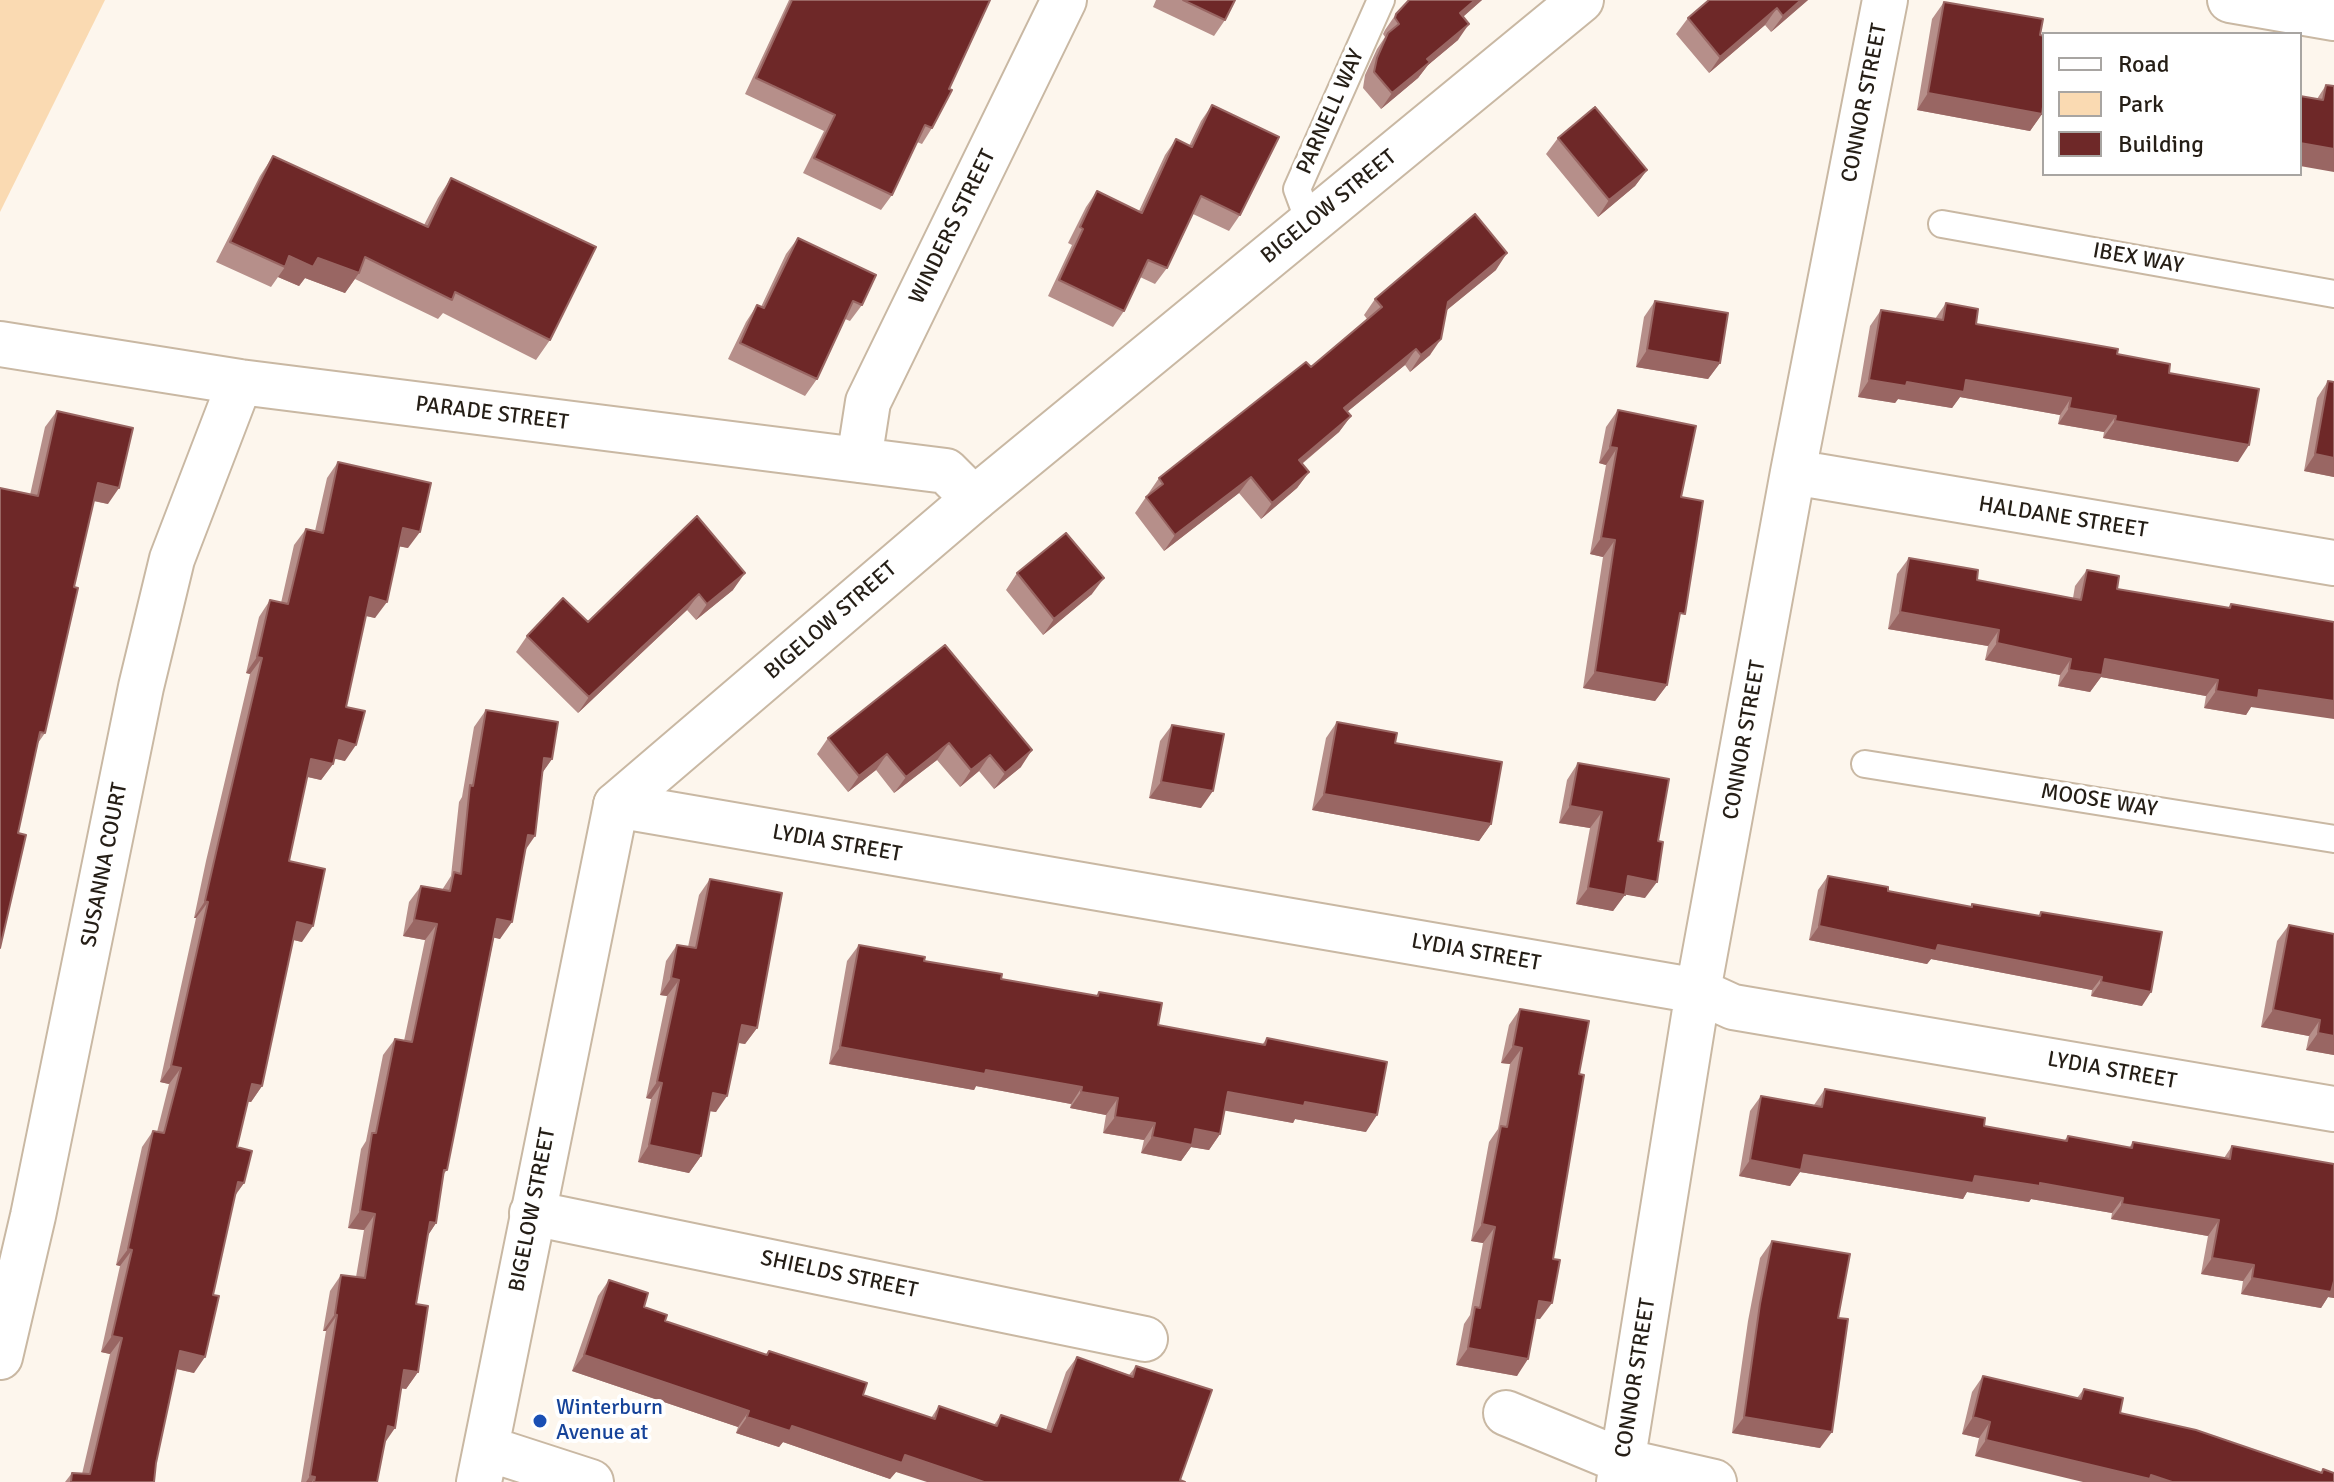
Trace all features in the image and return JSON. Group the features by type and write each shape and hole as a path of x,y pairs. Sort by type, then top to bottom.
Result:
{"street":[{"name":"WINDERS STREET","path":"859,460 868,402 1064,0"},
{"name":"BIGELOW STREET","path":"483,1465 616,805 974,499 1581,0"},
{"name":"CONNOR STREET","path":"1620,1472 1698,991 1793,472 1885,0"},
{"path":"2230,0 2334,18"},
{"name":"PARADE STREET","path":"0,344 240,382 946,471 974,499"},
{"name":"SUSANNA COURT","path":"0,1357 33,1216 141,687 172,559 240,382"},
{"name":"HALDANE STREET","path":"1793,472 2334,563"},
{"name":"LYDIA STREET","path":"616,805 1698,991 1733,1007 2334,1109"},
{"name":"SHIELDS STREET","path":"532,1213 1145,1339"},
{"path":"1506,1413 1620,1472 1714,1482"},
{"path":"483,1465 591,1482"}],"lane":[{"name":"PARNELL WAY","path":"1310,224 1297,189 1381,0"},
{"name":"IBEX WAY","path":"1942,224 2334,294"},
{"name":"MOOSE WAY","path":"1865,764 2334,839"}],"green space":[{"path":"0,0 105,0 0,212"}],"building":[{"path":"792,0 990,0 949,89 952,90 932,128 925,125 892,195 814,158 835,115 756,78"},
{"path":"1183,0 1235,0 1225,20"},
{"path":"1409,0 1475,0 1460,13 1469,24 1392,93 1374,72 1388,33 1399,24 1396,14"},
{"path":"1709,0 1801,0 1783,16 1777,8 1720,57 1688,18"},
{"path":"1944,2 2043,19 2040,35 2042,114 1928,93"},
{"path":"2326,85 2334,86 2334,149 2302,143 2302,96 2323,100"},
{"path":"1212,105 1279,137 1240,215 1201,196 1167,268 1148,260 1124,311 1059,280 1097,191 1142,213 1176,139 1192,147"},
{"path":"1595,107 1647,170 1609,200 1558,138"},
{"path":"273,156 428,227 451,178 596,247 550,340 455,292 452,300 365,257 359,273 318,258 313,267 289,256 285,267 230,242"},
{"path":"1475,214 1507,253 1448,302 1441,339 1421,355 1416,349 1344,408 1351,416 1299,460 1309,472 1272,503 1251,477 1175,535 1146,497 1163,484 1159,478 1306,362 1311,367 1382,307 1375,299"},
{"path":"798,238 876,275 862,305 853,301 817,379 740,343 757,305 764,308"},
{"path":"1655,301 1728,313 1720,363 1647,350"},
{"path":"1946,303 1978,309 1976,324 2118,349 2117,354 2170,364 2169,373 2259,389 2249,445 2115,421 2116,416 2069,408 2071,398 1966,380 1964,392 1907,382 1906,386 1869,380 1881,310 1943,320"},
{"path":"2328,381 2334,382 2334,458 2315,454"},
{"path":"1618,410 1696,426 1681,497 1703,501 1685,614 1680,613 1667,685 1595,672 1615,540 1601,538 1617,448 1610,447"},
{"path":"57,411 133,428 119,488 98,483 45,733 40,732 18,833 26,835 0,948 0,488 38,496"},
{"path":"338,462 431,483 420,532 403,528 387,602 370,597 346,707 365,711 356,745 339,740 333,764 311,759 289,861 325,869 313,926 297,922 262,1086 252,1084 237,1147 252,1151 244,1183 238,1182 213,1295 219,1296 205,1357 180,1351 154,1482 71,1482 72,1473 90,1474 122,1338 112,1336 132,1250 128,1249 153,1131 164,1133 181,1068 171,1066 208,902 205,901 262,658 257,657 270,600 288,604 306,529 323,533"},
{"path":"697,516 745,573 707,604 699,594 589,697 527,636 563,598 588,622"},
{"path":"1066,533 1104,578 1054,619 1017,573"},
{"path":"1909,558 1978,570 1977,580 2081,600 2087,570 2119,576 2117,589 2334,622 2334,701 2259,690 2258,698 2216,691 2218,680 2105,659 2102,675 2069,670 2071,659 1997,643 1999,630 1900,612"},
{"path":"945,645 1032,750 1005,773 990,755 971,770 949,743 906,777 887,754 859,776 828,738"},
{"path":"486,710 558,722 552,759 544,758 535,836 528,835 512,922 497,919 447,1170 444,1170 436,1223 430,1222 416,1304 428,1306 418,1372 404,1370 395,1428 388,1426 377,1482 314,1482 315,1477 310,1476 341,1275 365,1278 375,1214 360,1211 372,1133 376,1133 395,1039 412,1042 437,924 414,920 421,886 450,891 454,872 461,874 470,785 473,786"},
{"path":"1337,722 1397,733 1395,743 1502,762 1491,824 1324,794"},
{"path":"1172,725 1224,734 1213,791 1161,782"},
{"path":"1578,763 1669,779 1658,841 1663,842 1657,882 1628,876 1625,895 1588,888 1602,812 1570,806"},
{"path":"1828,876 1972,907 1972,904 2040,916 2041,912 2162,932 2151,992 2101,982 2102,977 1938,945 1936,951 1819,926"},
{"path":"710,879 782,893 757,1028 742,1025 727,1096 713,1093 701,1156 649,1145 662,1083 657,1082 679,980 671,978 677,945 696,948"},
{"path":"2289,925 2334,934 2334,1036 2318,1033 2320,1020 2273,1010"},
{"path":"859,945 925,957 924,961 1002,974 1001,979 1098,996 1099,992 1162,1003 1158,1025 1265,1045 1267,1038 1387,1062 1377,1115 1228,1092 1220,1134 1195,1129 1192,1145 1152,1137 1155,1123 1115,1117 1118,1098 1081,1092 1082,1087 986,1070 985,1074 840,1047"},
{"path":"1520,1009 1589,1021 1579,1074 1584,1075 1553,1259 1560,1260 1552,1303 1539,1301 1528,1359 1468,1348 1475,1307 1480,1308 1495,1227 1482,1224 1501,1126 1507,1127 1522,1048 1513,1046"},
{"path":"1825,1089 1985,1118 1984,1126 2067,1141 2068,1136 2132,1148 2133,1142 2230,1159 2232,1146 2334,1164 2334,1281 2331,1292 2252,1278 2254,1265 2212,1258 2219,1220 2122,1204 2123,1198 2040,1183 2040,1186 1975,1176 1973,1183 1804,1155 1801,1170 1750,1160 1761,1096 1822,1107"},
{"path":"1772,1241 1850,1254 1838,1318 1848,1319 1832,1432 1744,1417"},
{"path":"609,1280 648,1293 644,1307 667,1315 665,1321 767,1355 769,1351 867,1383 863,1395 935,1419 939,1406 997,1426 1001,1415 1051,1432 1077,1357 1133,1377 1136,1366 1212,1390 1180,1480 1185,1482 984,1482 905,1455 902,1463 792,1426 790,1431 747,1417 749,1411 584,1355"},
{"path":"1983,1376 2081,1399 2084,1389 2123,1398 2120,1413 2196,1430 2322,1473 2323,1469 2334,1473 2334,1482 2172,1482 1986,1440 1990,1422 1973,1417"}],"place":[{"name":"Winterburn Avenue at","path":"540,1421"}]}
